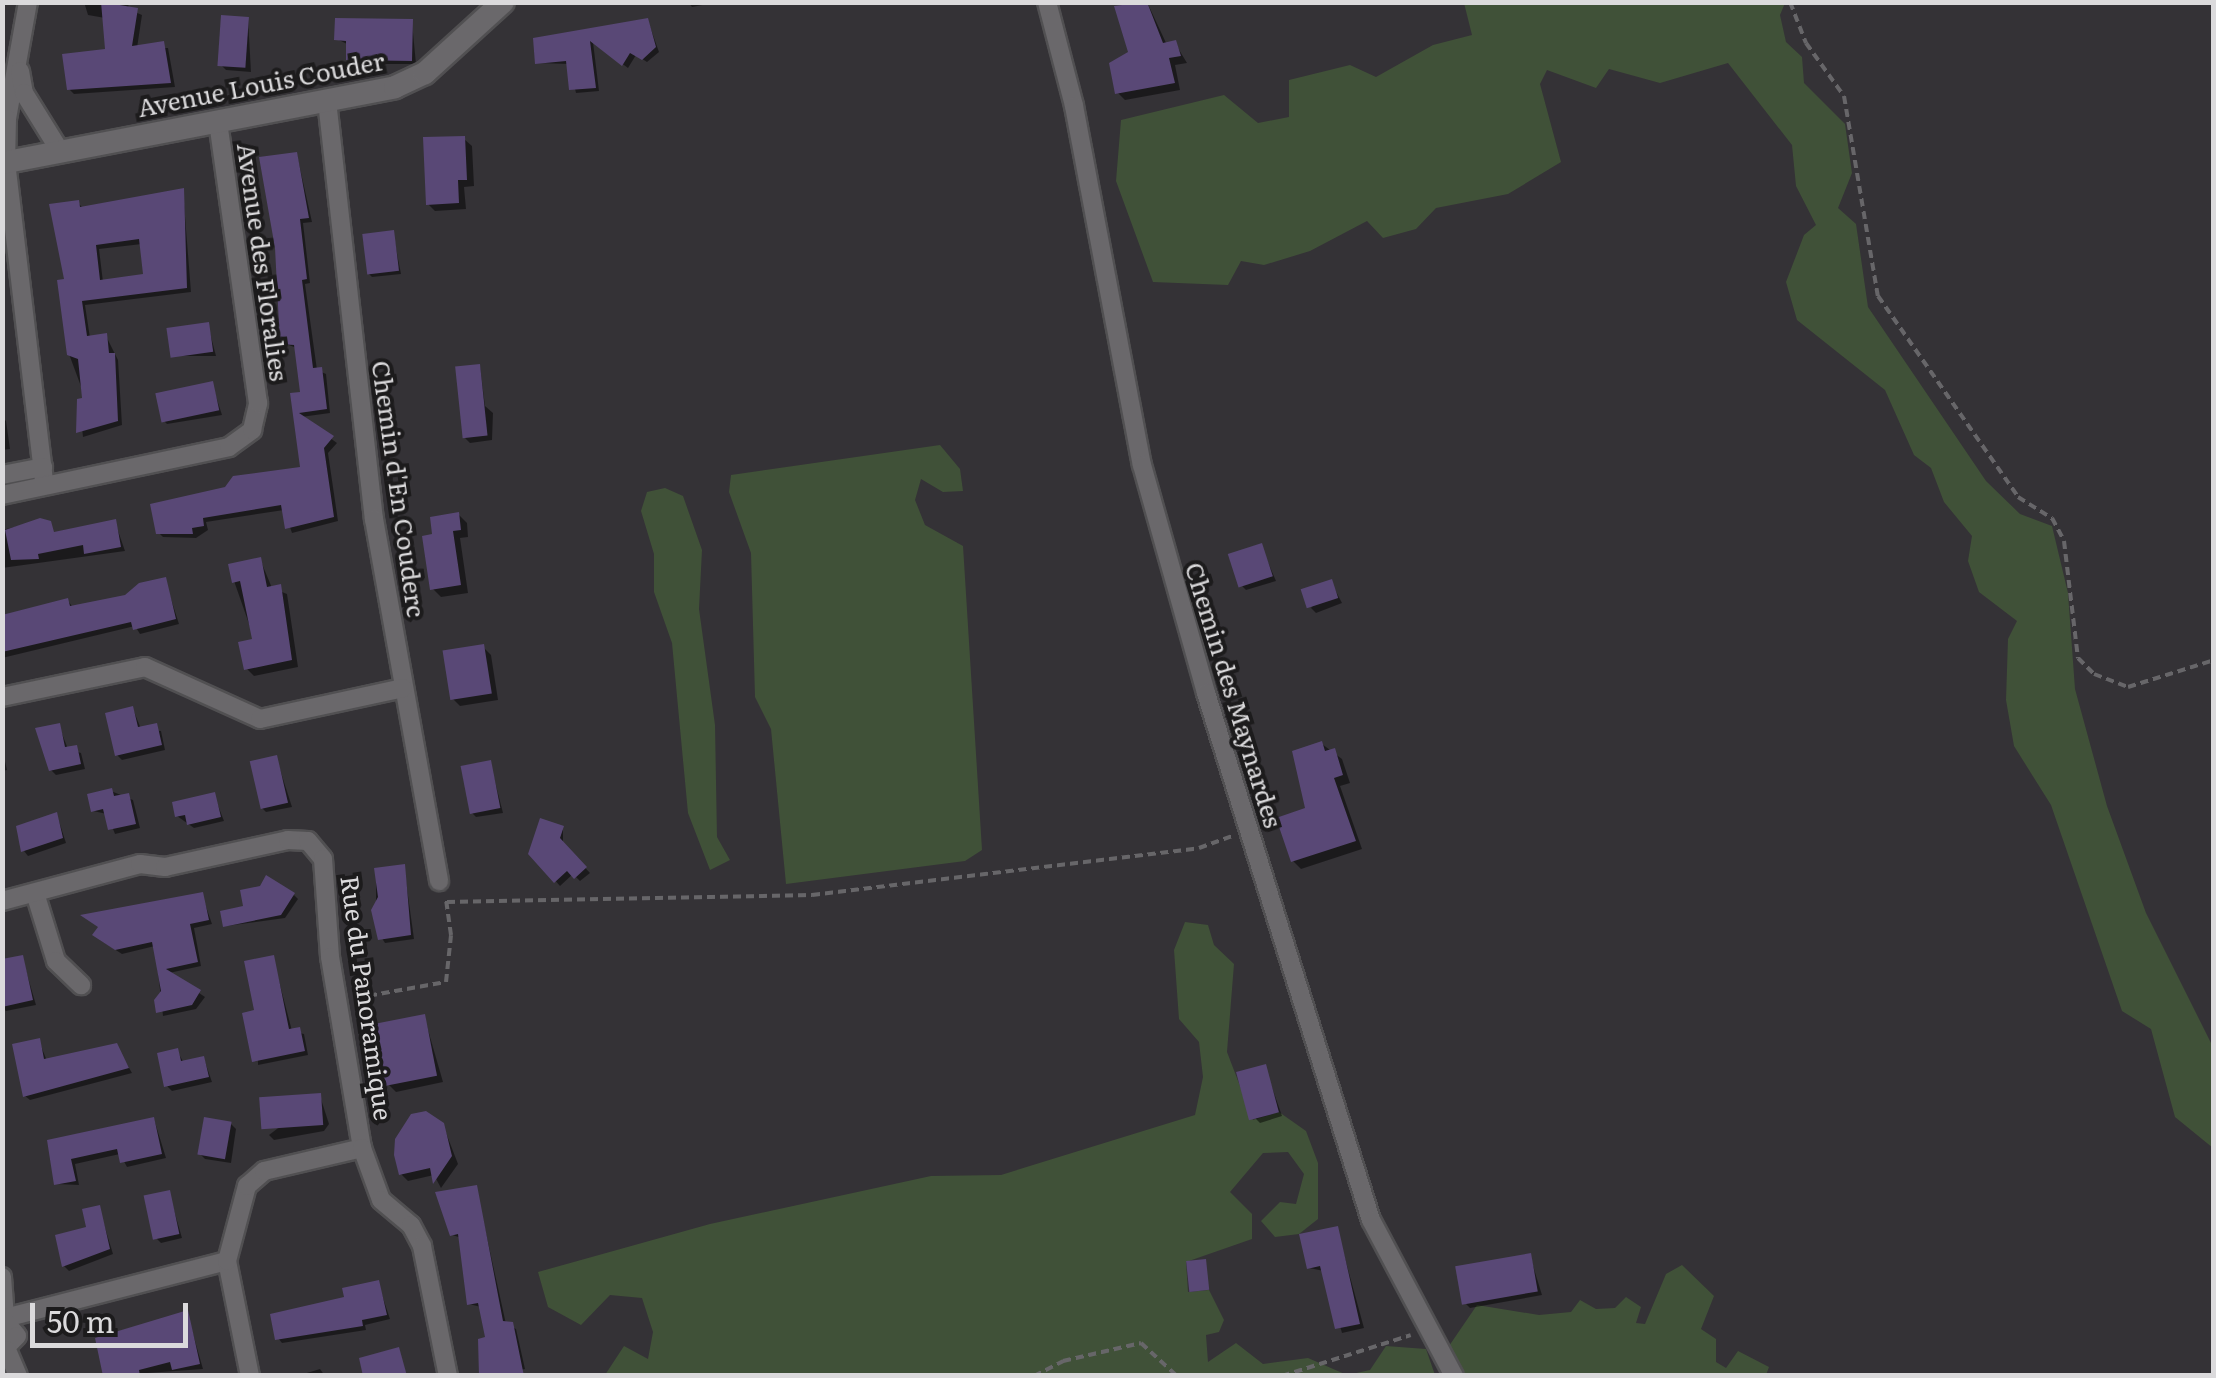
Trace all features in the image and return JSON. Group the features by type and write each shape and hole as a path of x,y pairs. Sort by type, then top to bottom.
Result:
{"street":[{"path":"28,2 4,162 44,474"},
{"name":"Avenue Louis Couder","path":"4,162 395,87 425,73 503,2"},
{"name":"Chemin des Maynardes","path":"1046,2 1074,106 1142,465 1249,831 1353,1171 1428,1332 1454,1376"},
{"path":"18,56 24,93 60,151"},
{"name":"Chemin d'En Couderc","path":"327,101 374,519 438,881"},
{"name":"Avenue des Floralies","path":"2,475 44,474 230,447 252,430 258,403 218,122"},
{"name":"Avenue des Floralies","path":"2,494 44,474"},
{"path":"2,698 145,667 260,718 403,688"},
{"name":"Rue du Panoramique","path":"2,901 140,864 165,866 288,840 308,842 323,860 338,1001 362,1148 382,1200 411,1225 422,1246 448,1376"},
{"path":"35,894 56,961 81,986"},
{"name":"Rue du Panoramique","path":"250,1376 228,1260 247,1186 264,1171 362,1148"},
{"path":"4,1318 228,1260"},
{"path":"3,1278 43,1310"},
{"path":"3,1278 4,1318 18,1376"},
{"path":"9,1346 43,1310"}],"path":[{"path":"1790,2 1806,43 1844,96 1878,296 2018,497 2052,518 2064,541 2078,658 2094,674 2128,688 2214,660"},
{"path":"447,902 812,895 1199,848 1249,831"},
{"path":"338,1001 446,982 447,902 438,881"},
{"path":"1282,1376 1428,1332"},
{"path":"1034,1376 1063,1361 1141,1343 1177,1376"}],"green space":[{"path":"1464,3 1785,3 1780,15 1786,42 1802,57 1804,83 1845,124 1852,173 1838,208 1856,224 1868,307 1986,481 2020,514 2052,526 2068,593 2075,689 2107,806 2146,913 2213,1047 2213,1148 2175,1117 2151,1029 2122,1011 2051,805 2014,746 2006,700 2008,639 2017,621 1979,592 1968,561 1972,536 1944,502 1931,468 1914,455 1885,390 1797,320 1786,282 1804,235 1816,225 1796,186 1792,145 1728,63 1660,83 1609,69 1596,88 1547,70 1540,84 1561,162 1508,194 1436,208 1416,229 1383,238 1367,221 1310,251 1264,265 1241,261 1228,285 1153,282 1116,181 1121,120 1224,95 1258,123 1289,117 1289,80 1350,65 1376,77 1433,45 1472,35"},
{"path":"940,445 960,469 963,491 943,492 921,479 915,500 925,525 963,546 982,850 965,861 786,884 771,729 755,697 751,553 729,492 731,475"},
{"path":"665,488 683,496 702,550 699,609 715,725 717,837 730,860 710,870 688,813 672,643 654,592 654,554 641,511 647,492"},
{"path":"1185,922 1208,925 1214,945 1234,964 1227,1052 1253,1120 1279,1112 1306,1131 1318,1163 1318,1219 1299,1234 1275,1237 1261,1221 1280,1202 1296,1204 1304,1174 1288,1152 1263,1153 1230,1192 1252,1214 1252,1239 1186,1262 1188,1292 1209,1290 1224,1320 1219,1332 1206,1335 1208,1362 1236,1343 1263,1364 1308,1358 1347,1375 605,1375 624,1346 648,1359 653,1332 642,1298 610,1295 581,1325 548,1307 538,1272 710,1224 931,1176 1001,1175 1195,1115 1203,1077 1199,1042 1179,1019 1174,950"},
{"path":"1682,1265 1714,1296 1701,1329 1716,1339 1716,1362 1726,1368 1738,1351 1769,1367 1766,1375 1465,1375 1449,1346 1477,1305 1539,1315 1571,1312 1580,1300 1596,1309 1615,1308 1626,1297 1641,1307 1636,1323 1645,1324 1666,1274"},
{"path":"1386,1346 1426,1349 1435,1375 1347,1375 1370,1370"}],"building":[{"path":"101,2 138,8 132,46 164,41 171,83 67,90 62,54 105,49"},
{"path":"1147,2 1163,43 1176,40 1181,56 1169,58 1175,83 1115,94 1109,63 1128,52 1114,6"},
{"path":"221,15 249,17 245,68 217,66"},
{"path":"335,18 413,19 412,61 346,60 346,41 334,40"},
{"path":"648,18 656,47 642,60 630,53 622,66 590,41 596,88 569,90 566,61 535,64 533,38"},
{"path":"465,136 467,180 458,180 459,203 426,205 423,137"},
{"path":"297,152 309,218 300,219 307,279 302,280 313,368 322,367 327,409 299,413 334,436 324,448 334,517 285,529 281,505 203,518 204,526 192,528 193,534 156,534 150,504 225,487 233,476 300,467 290,393 300,392 294,345 280,344 275,248 259,157"},
{"path":"184,188 187,288 82,301 87,336 107,333 109,353 115,353 118,421 76,433 77,399 82,398 78,359 67,355 57,280 64,279 49,204 79,200 80,207","holes":["139,239 143,274 100,280 96,245"]},
{"path":"394,230 399,271 367,275 362,234"},
{"path":"209,322 213,352 171,358 166,328"},
{"path":"480,364 488,436 463,438 455,367"},
{"path":"213,381 219,410 162,423 155,393"},
{"path":"459,512 461,530 453,531 461,585 430,590 422,536 432,534 430,517"},
{"path":"40,518 51,521 54,532 116,519 121,547 84,554 83,545 38,554 39,559 11,560 5,530"},
{"path":"1262,543 1273,576 1239,587 1228,554"},
{"path":"261,557 267,587 281,584 292,660 244,670 238,642 252,639 240,581 232,583 228,564"},
{"path":"166,577 176,619 133,630 131,622 2,652 2,615 68,598 70,606 125,595 139,583"},
{"path":"1332,579 1338,598 1307,608 1301,589"},
{"path":"484,644 492,693 450,700 443,651"},
{"path":"133,706 138,727 157,723 162,745 115,756 105,713"},
{"path":"60,723 65,747 77,745 81,764 49,771 35,728"},
{"path":"1322,741 1325,751 1335,748 1343,775 1334,778 1356,841 1291,862 1276,818 1305,808 1292,751"},
{"path":"277,755 288,803 261,809 250,761"},
{"path":"491,760 500,808 470,814 461,766"},
{"path":"112,788 114,796 129,793 136,824 108,830 103,809 91,812 87,794"},
{"path":"215,792 221,817 187,825 185,815 175,817 172,802"},
{"path":"57,812 63,838 21,852 16,826"},
{"path":"540,818 564,826 560,838 587,867 574,879 567,871 554,883 528,854"},
{"path":"405,864 411,935 378,940 371,910 378,897 374,868"},
{"path":"266,875 295,893 281,915 223,927 220,911 243,906 240,890 260,886"},
{"path":"203,892 209,920 190,924 198,962 166,969 201,990 192,1005 156,1013 154,1000 161,991 152,942 115,950 92,935 98,927 80,915"},
{"path":"23,955 33,1000 2,1007 2,959"},
{"path":"274,955 289,1029 300,1027 305,1051 252,1062 242,1013 254,1010 244,961"},
{"path":"425,1014 437,1076 386,1086 374,1024"},
{"path":"40,1038 44,1059 117,1043 129,1068 23,1097 12,1044"},
{"path":"178,1048 181,1061 204,1056 209,1077 164,1087 157,1053"},
{"path":"1266,1064 1279,1112 1249,1120 1236,1072"},
{"path":"321,1093 323,1125 261,1129 259,1097"},
{"path":"426,1111 444,1123 452,1156 433,1184 430,1168 399,1175 394,1155 395,1139 411,1114"},
{"path":"154,1117 162,1154 120,1163 117,1149 71,1159 76,1181 54,1185 47,1140"},
{"path":"204,1117 232,1122 225,1159 197,1154"},
{"path":"477,1185 503,1321 513,1322 524,1376 479,1376 478,1339 485,1337 478,1303 467,1305 458,1234 450,1236 435,1192"},
{"path":"170,1190 179,1234 153,1240 144,1196"},
{"path":"100,1205 110,1249 62,1267 55,1235 86,1227 82,1209"},
{"path":"1338,1226 1360,1324 1335,1329 1320,1266 1307,1269 1299,1234"},
{"path":"1531,1253 1538,1291 1462,1305 1455,1266"},
{"path":"1206,1259 1209,1290 1189,1292 1186,1261"},
{"path":"379,1280 387,1315 362,1320 363,1326 275,1340 270,1314 344,1297 342,1288"},
{"path":"188,1310 200,1364 172,1370 170,1362 139,1370 140,1376 103,1376 95,1338"},
{"path":"399,1347 407,1376 363,1376 359,1358"}]}
